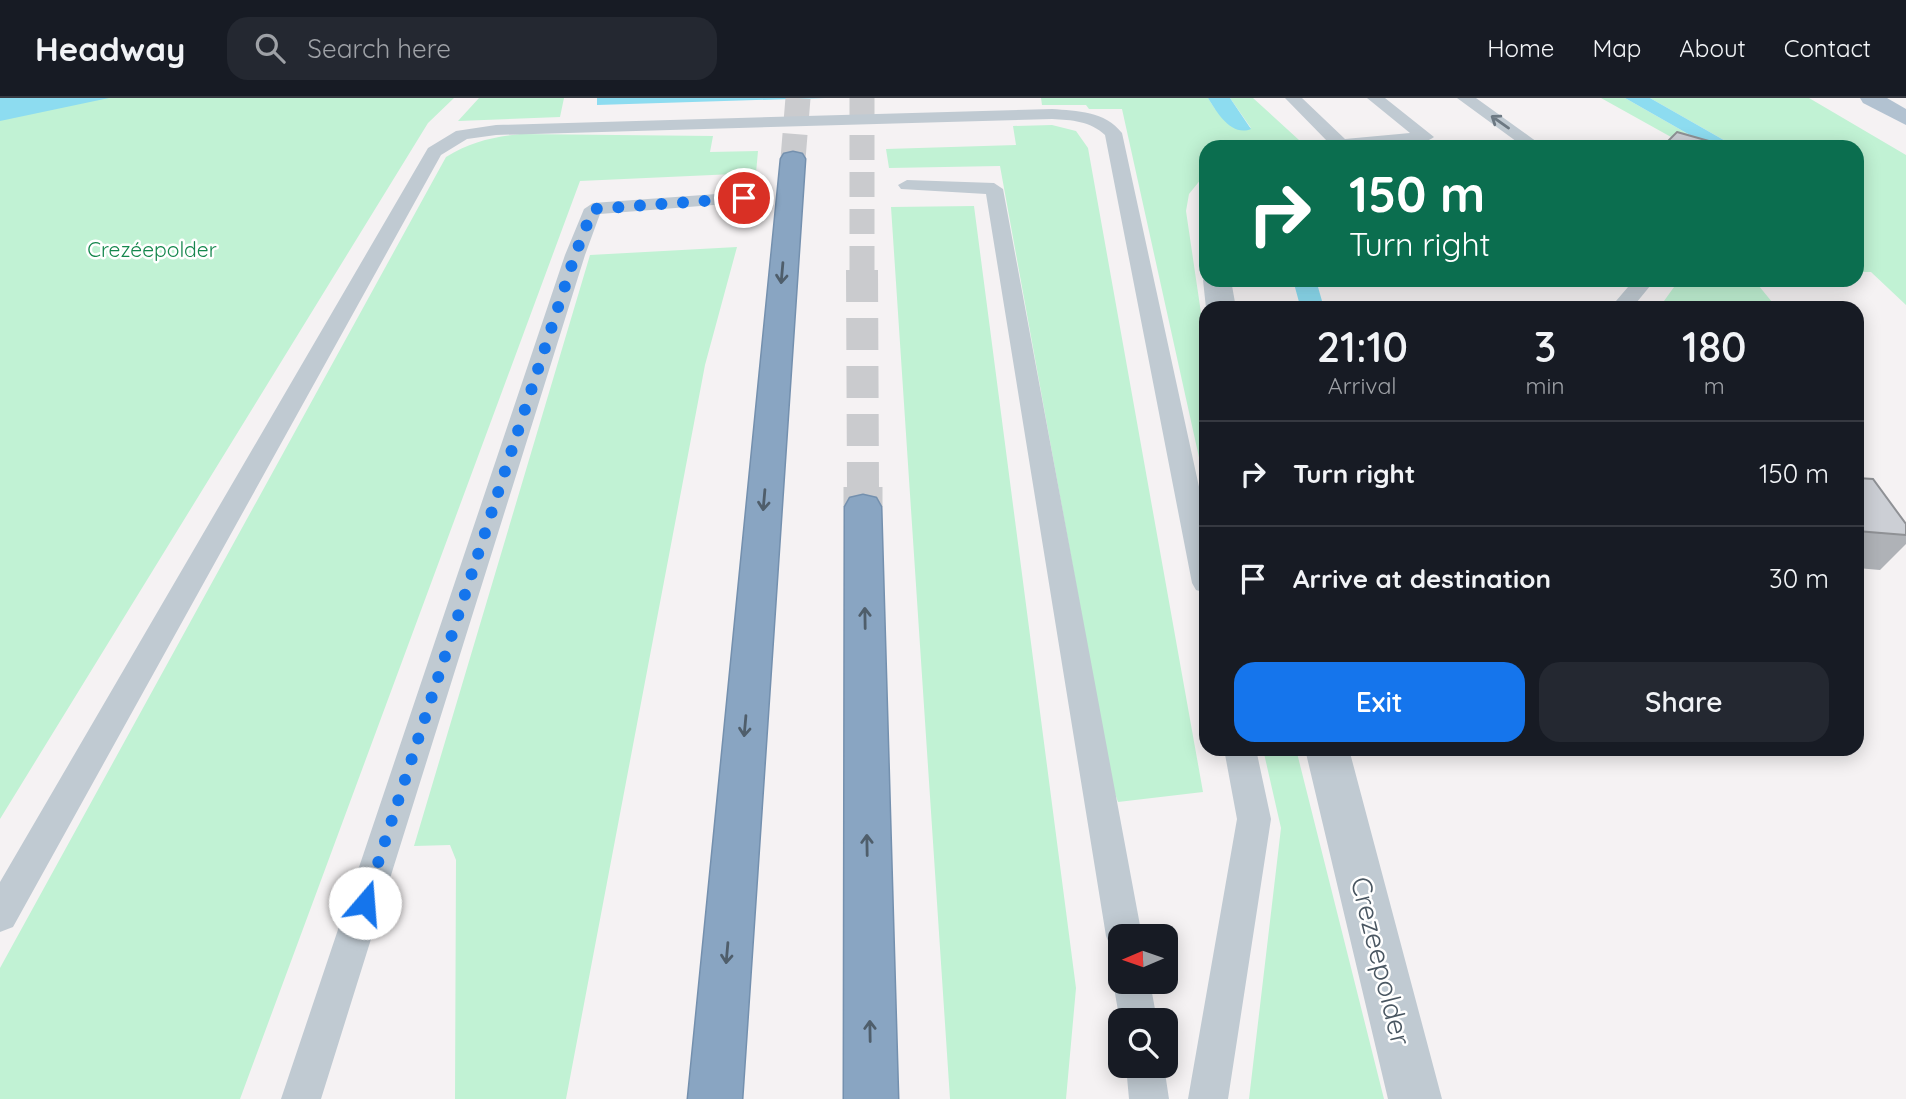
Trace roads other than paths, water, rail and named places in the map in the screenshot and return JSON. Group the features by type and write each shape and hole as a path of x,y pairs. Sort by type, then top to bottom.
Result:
{"highway":[{"path":"715,1099 793,159"},
{"path":"863,507 871,1099"}],"main road":[{"path":"1871,98 1906,118"}],"street":[{"name":"Crezeepolder","path":"1329,756 1348,823 1415,1099"}],"lane":[{"path":"1293,98 1329,140"},
{"path":"1375,98 1426,138 1403,140"},
{"path":"1465,98 1525,140"},
{"path":"0,915 433,152 461,135 496,130 1052,114 1086,117 1104,123 1113,133 1199,549"},
{"path":"907,185 994,189 1122,924"},
{"path":"301,1099 575,255 593,209 744,198"},
{"path":"1627,301 1639,287"},
{"path":"1208,1099 1254,819 1241,756"},
{"path":"1146,1078 1149,1099"}],"water":[{"path":"0,98 109,98 0,121"},
{"path":"597,98 825,98 597,105"},
{"path":"1208,98 1230,98 1251,129 1244,131 1231,127"},
{"path":"1625,98 1650,98 1724,140 1699,140"},
{"path":"1295,287 1318,287 1322,301 1299,301"}],"tunnel":[{"path":"793,159 798,98"},
{"path":"862,98 862,270"},
{"path":"862,270 863,489"},
{"path":"863,489 863,507"}],"park label":[{"name":"Crezéepolder","path":"152,250"}]}
